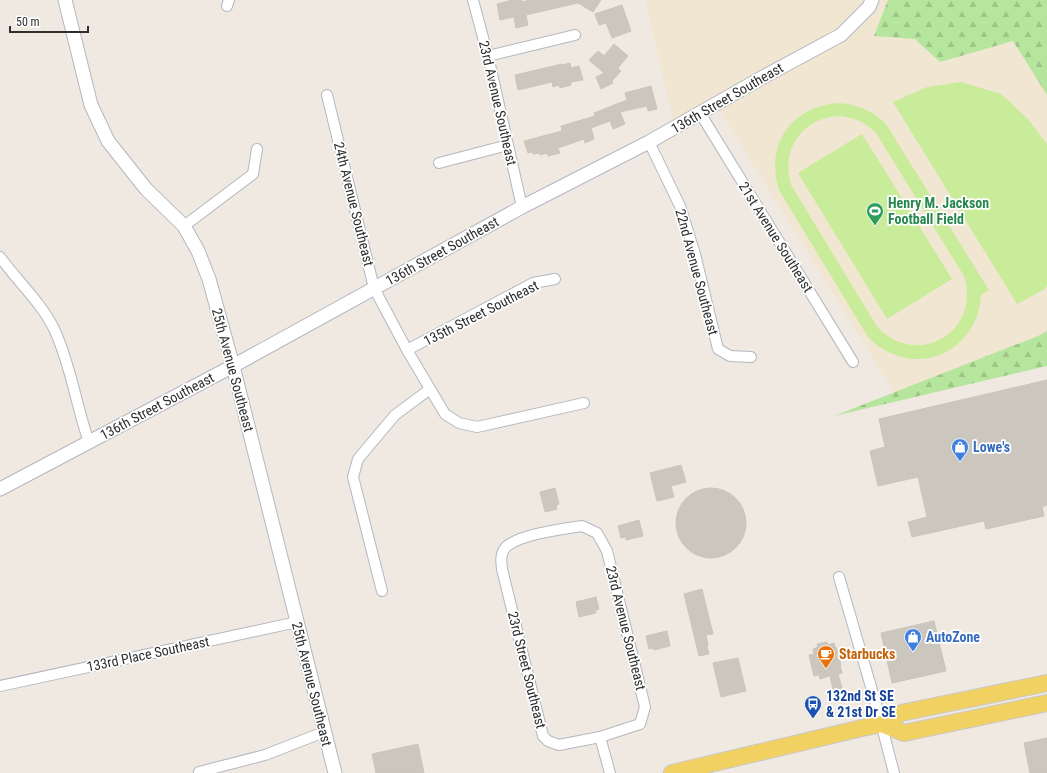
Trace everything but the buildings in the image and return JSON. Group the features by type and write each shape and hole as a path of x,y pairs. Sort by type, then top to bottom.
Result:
{"main road":[{"path":"672,773 882,724 902,713 1047,683"},
{"path":"882,724 904,733 1047,703"}],"street":[{"name":"25th Avenue Southeast","path":"65,0 91,105 108,141 146,189 184,226 198,251 209,279 233,366 334,773"},
{"name":"23rd Avenue Southeast","path":"473,0 488,56 522,207"},
{"name":"136th Street Southeast","path":"0,488 233,366 522,207 649,142 841,35 869,7 872,0"},
{"path":"488,56 575,35"},
{"name":"24th Avenue Southeast","path":"327,95 374,288 407,350 445,414 459,423 477,427 584,403"},
{"name":"21st Avenue Southeast","path":"700,113 853,362"},
{"name":"22nd Avenue Southeast","path":"649,142 680,206 695,254 718,349 730,356 751,357"},
{"path":"439,163 508,145"},
{"path":"184,226 253,174 257,149"},
{"path":"0,257 38,305 54,329 67,362 89,442"},
{"name":"135th Street Southeast","path":"407,350 533,283 555,279"},
{"path":"382,592 353,477 358,459 395,415 430,389"},
{"name":"23rd Avenue Southeast","path":"506,546 520,539 582,526 597,533 607,551 645,707 640,724"},
{"name":"23rd Street Southeast","path":"506,546 501,556 502,569 543,736 548,741 559,745 600,737 640,724"},
{"path":"839,577 882,724 894,773"},
{"name":"133rd Place Southeast","path":"0,686 297,622"},
{"path":"199,772 265,755 324,732"},
{"path":"600,737 610,773"}],"shaded area":[{"path":"645,0 1047,0 1047,357 895,394 716,104 675,128"}],"green space":[{"path":"888,0 1047,0 1047,95 1013,41 940,62 915,39 874,36"},
{"path":"961,82 1001,94 1028,119 1047,144 1047,286 1045,289 1017,304 893,102 927,87"},
{"path":"837,103 858,106 870,111 886,124 989,290 981,295 978,311 972,326 964,338 952,348 939,355 925,359 909,358 893,354 886,351 868,337 779,190 776,174 776,158 779,144 785,132 794,121 806,112 820,106","holes":["837,116 863,123 876,133 964,276 967,296 964,313 955,327 943,338 928,344 912,345 894,340 878,328 791,185 789,160 791,149 796,139 804,130 813,124 824,119"]},
{"name":"Henry M. Jackson Football Field","path":"862,134 952,279 887,319 798,173"},
{"path":"1047,331 1047,366 834,416 1038,336"}],"place":[{"name":"Henry M. Jackson Football Field","path":"875,226"},
{"name":"Lowe's","path":"960,462"},
{"name":"AutoZone","path":"913,652"},
{"name":"Starbucks","path":"826,669"},
{"name":"132nd St SE & 21st Dr SE","path":"813,719"}]}
